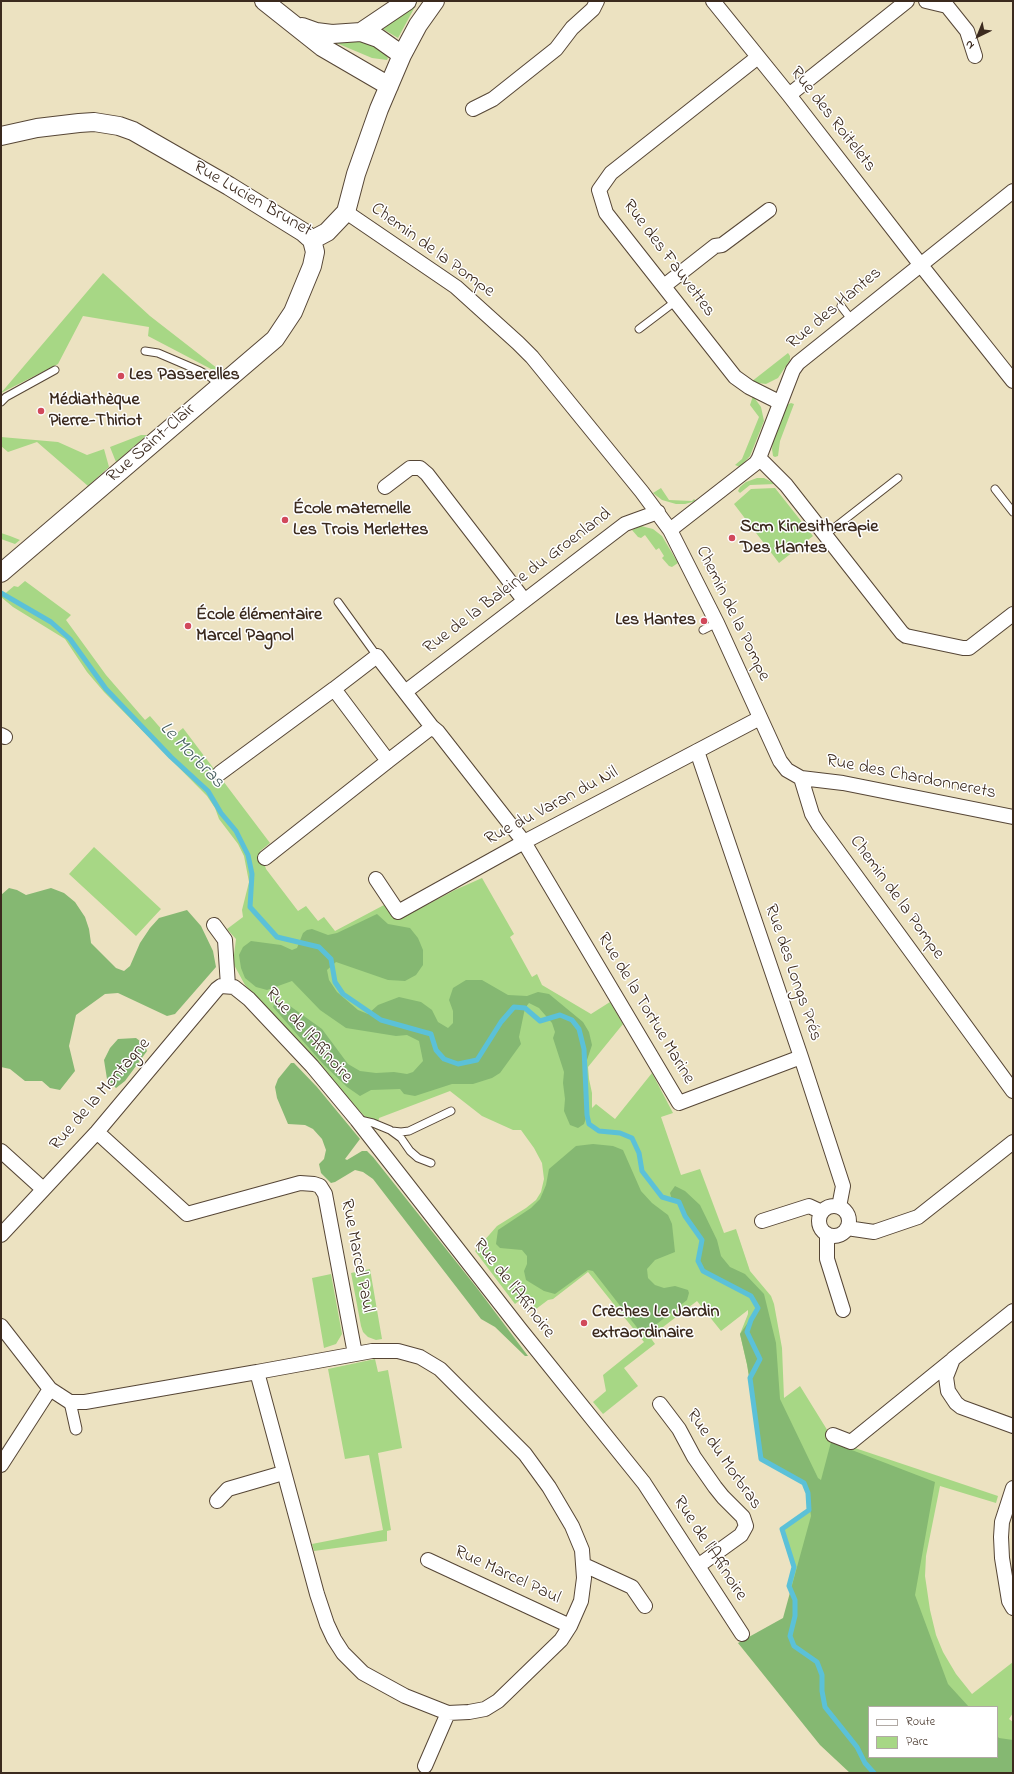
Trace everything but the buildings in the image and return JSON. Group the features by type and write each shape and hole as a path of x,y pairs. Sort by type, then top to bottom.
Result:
{"street":[{"path":"264,1 322,47 388,86"},
{"path":"361,32 407,1"},
{"name":"Rue Lucien Brunet","path":"1,136 38,128 79,123 94,122 119,126 133,131 229,186 303,232 312,240 327,232 346,212 356,174 388,86 418,25 435,1"},
{"path":"474,109 493,99 556,49 572,28 594,9 597,1"},
{"name":"Rue des Roitelets","path":"713,1 789,95 920,264"},
{"path":"789,95 907,1"},
{"path":"926,1 948,6 967,31 975,56"},
{"path":"295,25 316,32 332,34 361,32 378,38 402,55"},
{"name":"Rue des Fauvettes","path":"758,57 612,173 599,190 606,213 738,381 779,402"},
{"name":"Rue des Hantes","path":"759,458 779,402 793,370 798,363 851,319 1013,191"},
{"path":"664,286 715,246 722,245 769,210"},
{"name":"Chemin de la Pompe","path":"346,212 456,287 518,343 532,357 658,512 670,530 717,623 780,760 787,770 801,778 812,814 818,824 1013,1091"},
{"name":"Rue Saint-Clair","path":"1,573 275,339 293,312 312,266 315,252 312,240"},
{"path":"920,264 1013,381"},
{"path":"670,530 746,472 759,458 786,485 902,633 906,636 969,648 1013,614"},
{"path":"385,487 410,468 420,468 428,474 524,600"},
{"name":"Rue de la Baleine du Groenland","path":"405,692 624,524 658,512"},
{"path":"220,773 377,656 524,842"},
{"path":"334,689 388,761"},
{"name":"Rue du Varan du Nil","path":"376,879 398,912 524,842 760,718"},
{"path":"265,858 432,727"},
{"name":"Rue des Longs Prés","path":"697,751 843,1186 839,1207"},
{"name":"Rue des Chardonnerets","path":"801,778 843,783 1011,814"},
{"name":"Rue de la Tortue Marine","path":"524,842 679,1103 801,1058"},
{"path":"214,925 225,940 230,986"},
{"name":"Rue de la Montagne","path":"1,1235 97,1132 217,989 221,986 230,986"},
{"name":"Rue de l'Affinoire","path":"230,986 241,991 312,1066 357,1120 520,1329 644,1483 742,1634"},
{"name":"Rue Marcel Paul","path":"97,1132 187,1214 300,1183 320,1186 325,1194 355,1354"},
{"path":"847,1228 874,1232 918,1217 1013,1142"},
{"path":"1,1151 43,1189"},
{"path":"762,1221 809,1206 822,1212"},
{"path":"830,1207 839,1207 848,1218 847,1228 844,1232 836,1236 827,1234 820,1227 819,1222 822,1212 830,1207"},
{"path":"827,1234 827,1259 843,1310"},
{"path":"833,1435 851,1442 1013,1311"},
{"path":"1,1326 50,1389 70,1402 76,1428"},
{"name":"Rue Marcel Paul","path":"70,1402 85,1402 372,1351 398,1351 420,1357 440,1369 525,1454 541,1476 568,1519 578,1538 584,1565 581,1601 570,1626 561,1640 547,1655 498,1701 485,1709 469,1712 448,1713 405,1696 363,1673 343,1653 334,1639 317,1594 257,1372"},
{"path":"953,1359 946,1377 948,1391 956,1403 1013,1426"},
{"path":"1,1465 50,1389"},
{"name":"Rue du Morbras","path":"660,1404 680,1429 694,1457 715,1487 743,1517 746,1526 741,1535 698,1566"},
{"path":"217,1501 228,1489 284,1473"},
{"path":"1013,1488 1002,1522 1001,1537 1002,1558 1008,1594 1013,1608"},
{"name":"Rue Marcel Paul","path":"428,1560 570,1626"},
{"path":"584,1565 632,1587 645,1606"},
{"path":"425,1766 448,1713"}],"lane":[{"path":"639,330 676,301"},
{"path":"841,306 851,319"},
{"path":"145,351 158,353 200,371 220,385"},
{"path":"1,402 6,397 55,370"},
{"path":"825,535 898,478"},
{"path":"995,489 1013,512"},
{"path":"338,602 377,656"},
{"path":"703,630 717,623"},
{"path":"357,1120 373,1123 390,1130 401,1132 409,1130 451,1111"},
{"path":"390,1130 400,1138 410,1151 418,1158 431,1163"}],"green space":[{"path":"417,3 398,38 383,29 384,28"},
{"path":"334,42 369,42 383,50 388,58 387,60 372,58"},
{"path":"103,273 150,316 222,372 211,369 148,336 149,327 83,316 58,364 1,393"},
{"path":"788,353 790,360 778,378 766,384 751,382"},
{"path":"753,396 761,407 764,421 750,456 740,467 735,465 742,459 759,417 750,405"},
{"path":"791,403 794,404 780,441 778,456 775,457 773,456 772,449 773,441 787,405"},
{"path":"141,435 147,435 116,462 110,447"},
{"path":"1,437 58,442 87,455 104,449 109,467 88,486 37,442 8,452 1,446"},
{"path":"757,478 764,478 776,484 750,485 740,493 738,491 746,482"},
{"path":"661,488 669,500 692,501 694,499 696,501 685,504 676,504 662,500 653,493"},
{"path":"775,488 813,536 779,563 734,504 751,489"},
{"path":"641,526 653,529 662,536 678,563 672,567 669,566 662,558 664,556 659,548 656,550 645,535 641,538 638,537 632,530"},
{"path":"1,533 20,540 15,544 1,539"},
{"path":"25,581 71,615 66,620 106,675 145,720 150,716 170,739 183,728 270,843 260,851 266,869 298,911 306,906 318,921 324,917 335,931 384,905 397,919 402,918 455,890 482,878 514,934 510,937 532,977 537,974 542,985 591,1014 610,1002 623,1024 588,1067 592,1093 592,1108 596,1104 615,1119 652,1073 673,1113 661,1117 681,1175 700,1169 724,1233 736,1229 750,1271 771,1296 774,1304 782,1348 784,1398 800,1386 834,1441 998,1496 996,1503 940,1486 926,1556 925,1576 930,1610 936,1635 943,1652 956,1674 972,1694 1013,1662 1013,1713 1009,1719 1013,1722 1013,1773 874,1773 789,1586 794,1567 782,1529 809,1510 808,1493 804,1483 761,1459 750,1378 740,1334 748,1314 748,1310 721,1331 697,1301 650,1337 655,1344 624,1368 638,1386 603,1414 593,1402 606,1391 603,1375 644,1342 588,1272 553,1299 548,1300 536,1309 526,1295 515,1304 475,1251 497,1226 526,1208 536,1200 541,1192 544,1179 542,1163 534,1148 521,1130 513,1130 482,1116 450,1091 379,1118 377,1130 245,985 233,963 236,939 227,929 243,917 242,910 249,882 244,856 238,844 219,819 215,808 207,796 104,692 87,672 65,639 13,607 1,597 14,586 18,587"},
{"path":"94,847 161,909 136,936 69,874"},
{"path":"9,888 26,895 51,888 64,893 75,902 85,917 91,943 116,968 124,971 130,966 140,943 159,918 187,910 201,926 213,951 216,967 175,1014 167,1016 118,993 105,994 76,1015 69,1046 75,1071 60,1090 50,1088 42,1081 25,1081 10,1069 1,1067 1,895"},
{"path":"377,914 388,924 410,928 418,938 423,950 423,965 416,975 405,981 388,980 336,962 327,970 329,980 337,992 358,1010 368,1014 378,1005 399,997 421,1002 432,1010 438,1022 448,1028 453,1023 453,1011 449,1000 453,988 466,980 482,980 508,995 527,996 538,992 549,994 583,1022 589,1032 592,1045 585,1066 587,1115 584,1124 578,1128 570,1125 564,1111 564,1072 553,1038 555,1032 552,1023 539,1008 529,1003 525,1008 519,1037 521,1044 500,1073 492,1078 473,1084 452,1084 415,1096 404,1094 400,1089 371,1090 360,1096 347,1087 324,1065 273,1007 275,1002 290,1006 322,1029 348,1064 360,1071 407,1074 413,1072 423,1061 419,1041 407,1035 396,1036 346,1028 320,1010 292,981 267,990 256,987 245,978 241,968 239,955 243,947 251,941 281,945 292,950 297,948 303,933 307,930 312,929 328,935 337,933"},
{"path":"136,1038 144,1044 147,1051 125,1081 116,1088 107,1079 104,1060 110,1048 118,1039"},
{"path":"291,1063 294,1063 317,1087 360,1139 345,1159 347,1160 362,1151 367,1151 373,1157 477,1288 528,1356 525,1356 495,1327 481,1319 373,1179 363,1172 355,1170 331,1183 321,1173 319,1164 324,1159 326,1150 322,1139 313,1129 305,1125 288,1124 277,1098 275,1087 278,1079"},
{"path":"593,1144 613,1146 623,1150 641,1191 652,1203 668,1215 672,1224 675,1252 655,1260 647,1269 648,1278 655,1285 664,1288 675,1286 688,1290 689,1293 687,1300 648,1331 639,1330 593,1271 588,1270 555,1294 544,1291 526,1280 524,1271 527,1264 527,1256 522,1250 500,1248 496,1244 498,1230 531,1208 540,1199 546,1185 549,1169 576,1146"},
{"path":"675,1186 685,1191 700,1205 717,1240 721,1256 730,1267 745,1274 764,1294 776,1343 780,1399 818,1478 821,1480 831,1442 935,1482 915,1595 948,1684 968,1706 868,1706 868,1758 998,1758 998,1737 1013,1740 1013,1773 850,1773 820,1745 738,1643 783,1618 811,1516 808,1493 804,1483 761,1459 747,1364 740,1334 758,1308 751,1296 703,1271 698,1261 702,1240 685,1216 679,1202 672,1200 670,1193"},
{"path":"370,1269 382,1339 376,1340 368,1337 363,1332 351,1273"},
{"path":"331,1274 342,1334 336,1344 324,1348 312,1278"},
{"path":"375,1359 378,1372 388,1370 402,1448 378,1453 391,1530 387,1531 387,1541 314,1551 312,1544 383,1530 369,1455 345,1459 328,1369"}],"waterway":[{"name":"Le Morbras","path":"1,593 51,622 70,639 106,689 171,757 208,791 221,813 236,831 248,855 252,874 250,907 277,937 319,947 331,959 335,982 343,994 381,1020 431,1034 436,1050 444,1059 458,1064 477,1060 501,1022 514,1007 525,1008 540,1021 560,1015 572,1020 579,1029 584,1049 587,1115 589,1124 599,1131 620,1133 632,1138 639,1153 642,1171 662,1197 679,1202 685,1216 702,1240 698,1261 703,1271 751,1296 758,1308 751,1320 747,1332 760,1359 750,1378 761,1459 804,1483 808,1493 809,1510 782,1529 794,1567 789,1586 795,1600 795,1616 790,1636 794,1646 817,1662 822,1675 822,1691 825,1707 857,1747 865,1763 874,1773"}],"place":[{"name":"Les Passerelles","path":"121,376"},
{"name":"Médiathèque Pierre-Thiriot","path":"41,411"},
{"name":"École maternelle Les Trois Merlettes","path":"285,520"},
{"name":"Scm Kinesitherapie Des Hantes","path":"732,538"},
{"name":"Les Hantes","path":"704,621"},
{"name":"École élémentaire Marcel Pagnol","path":"188,626"},
{"name":"Crèches Le Jardin extraordinaire","path":"584,1323"}]}
